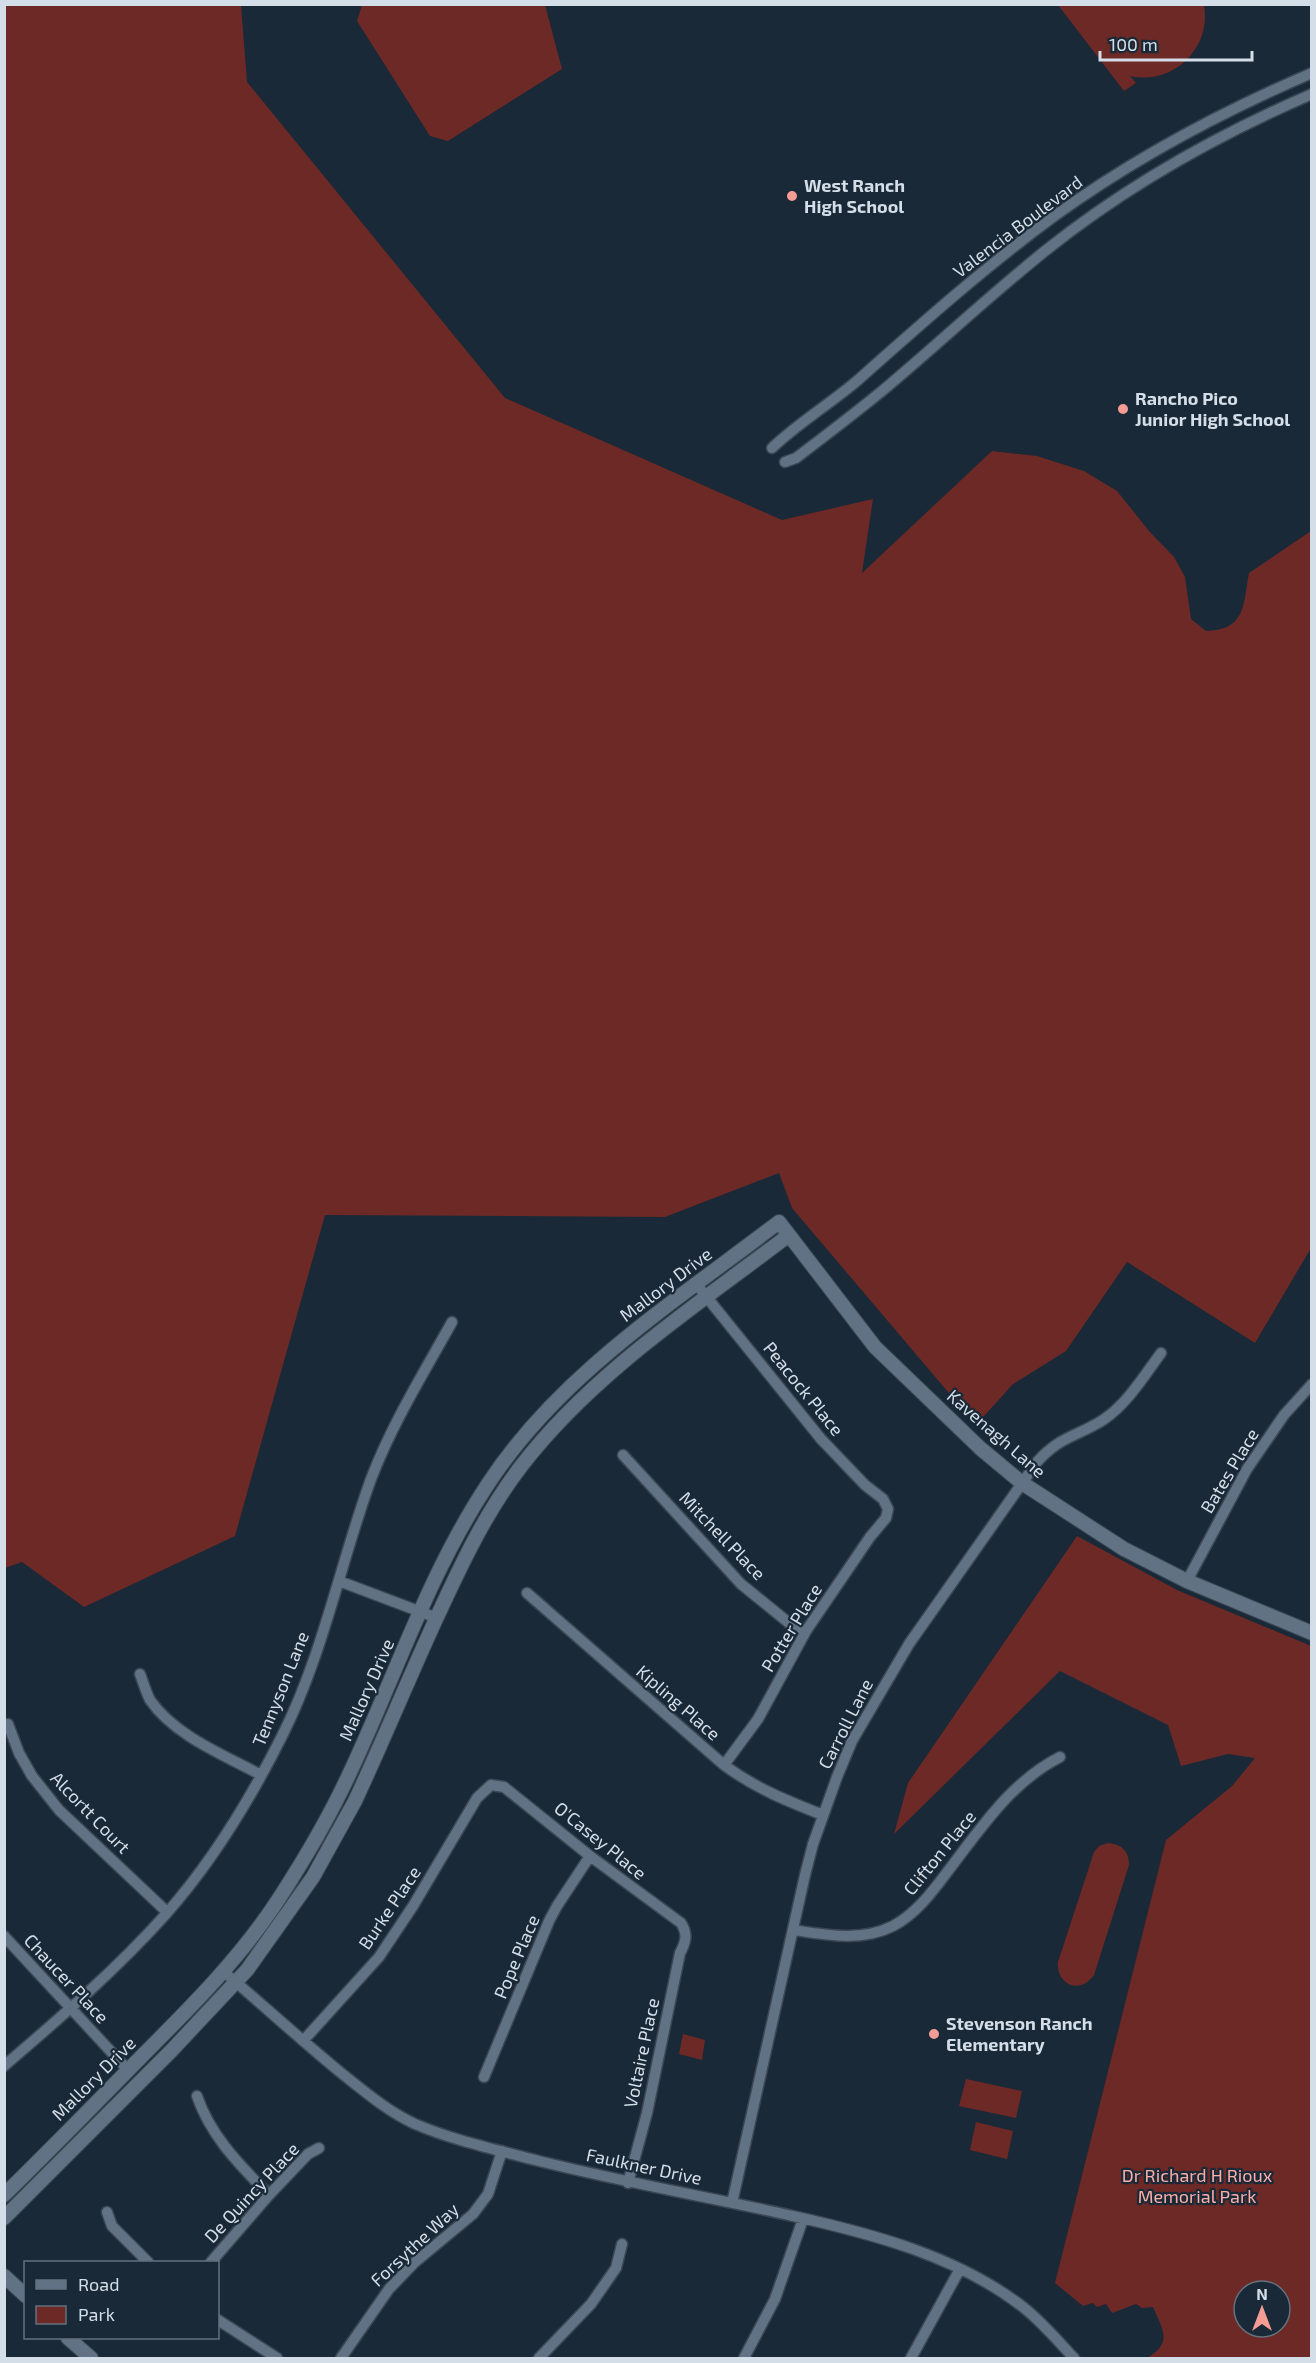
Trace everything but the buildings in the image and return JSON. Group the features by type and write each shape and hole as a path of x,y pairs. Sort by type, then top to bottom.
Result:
{"main road":[{"name":"Kavenagh Lane","path":"779,1222 875,1347 980,1448 1022,1483 1124,1550 1187,1581 1311,1633"},
{"name":"Mallory Drive","path":"4,2195 224,1972 278,1900 325,1822 364,1742 449,1548 488,1483 525,1434 566,1390 606,1354 779,1222"},
{"path":"4,2218 172,2050 236,1982 295,1905 339,1832 465,1555 510,1482 543,1439 571,1408 604,1378 789,1235"},
{"path":"4,2276 24,2294"},
{"path":"70,2339 91,2358"}],"street":[{"name":"Valencia Boulevard","path":"772,448 855,383 1009,250 1053,217 1105,181 1185,134 1311,73"},
{"name":"Valencia Boulevard","path":"785,462 796,458 883,391 1045,251 1083,222 1206,146 1242,126 1311,94"},
{"name":"Peacock Place","path":"697,1285 820,1439 865,1485 883,1499 888,1509"},
{"name":"Tennyson Lane","path":"4,2066 71,2008 167,1912 208,1858 261,1775 283,1735 306,1679 371,1480 392,1432 452,1322"},
{"name":"Carroll Lane","path":"732,2203 810,1854 852,1742 915,1635 1048,1449 1102,1420 1119,1407 1161,1353"},
{"name":"Bates Place","path":"1187,1581 1247,1469 1284,1415 1311,1384"},
{"name":"Mitchell Place","path":"623,1455 741,1584 789,1623 806,1631"},
{"name":"Potter Place","path":"724,1765 758,1719 806,1631 870,1537 886,1518 888,1509"},
{"path":"339,1581 437,1618"},
{"name":"Kipling Place","path":"527,1593 724,1765 748,1783 823,1815"},
{"path":"140,1674 150,1699 171,1721 198,1741 261,1775"},
{"name":"Alcortt Court","path":"8,1724 19,1753 32,1776 59,1809 167,1912"},
{"name":"Clifton Place","path":"794,1930 844,1936 870,1934 893,1926 914,1911 929,1895 1014,1789 1038,1768 1060,1757"},
{"name":"O'Casey Place","path":"492,1785 504,1787 517,1795 590,1856 681,1923 685,1930"},
{"name":"Burke Place","path":"303,2042 379,1957 413,1906 477,1798 492,1785"},
{"name":"Pope Place","path":"484,2077 549,1921 590,1856"},
{"name":"Voltaire Place","path":"628,2183 647,2113 680,1953 686,1938 685,1930"},
{"name":"Chaucer Place","path":"4,1936 128,2070"},
{"name":"Faulkner Drive","path":"224,1972 303,2042 372,2098 404,2118 439,2133 502,2151 628,2183 803,2219 880,2238 918,2251 1001,2292 1024,2308 1074,2358"},
{"path":"197,2096 204,2116 218,2139 269,2195"},
{"name":"De Quincy Place","path":"212,2261 269,2195 308,2154 319,2148"},
{"name":"Forsythe Way","path":"341,2358 389,2289 414,2263 473,2214 488,2194 502,2151"},
{"path":"107,2212 112,2226 147,2261"},
{"path":"744,2358 775,2299 803,2219"},
{"path":"539,2358 591,2304 616,2268 622,2244"},
{"path":"911,2358 960,2270"},
{"path":"219,2321 277,2358"}],"green space":[{"path":"4,5 241,5 247,82 505,398 782,520 873,499 862,573 992,451 1037,456 1084,471 1117,491 1149,531 1174,557 1185,577 1191,619 1206,631 1219,630 1236,621 1243,605 1249,573 1311,531 1311,1248 1255,1343 1127,1262 1066,1351 1013,1384 976,1425 792,1208 779,1173 665,1217 325,1215 235,1536 84,1607 22,1562 5,1568"},
{"path":"362,5 545,5 562,69 448,141 430,136 357,21"},
{"path":"1058,5 1204,5 1205,21 1202,36 1186,60 1161,75 1146,78 1130,76 1136,83 1124,91"},
{"name":"Dr Richard H Rioux Memorial Park","path":"1077,1536 1177,1590 1311,1646 1311,2358 1147,2358 1160,2347 1164,2336 1153,2307 1142,2308 1136,2304 1112,2313 1106,2304 1097,2307 1093,2303 1083,2306 1055,2283 1166,1840 1232,1786 1255,1758 1228,1754 1181,1766 1168,1725 1060,1671 894,1834 908,1783"},
{"path":"1108,1843 1124,1849 1129,1865 1094,1975 1082,1985 1070,1985 1061,1977 1058,1962 1094,1852 1099,1846"},
{"path":"683,2034 705,2040 702,2060 679,2054"},
{"path":"966,2079 1022,2091 1016,2118 959,2106"},
{"path":"976,2122 1013,2131 1007,2159 970,2150"}],"place":[{"name":"West Ranch High School","path":"792,196"},
{"name":"Rancho Pico Junior High School","path":"1123,409"},
{"name":"Stevenson Ranch Elementary","path":"934,2034"}]}
